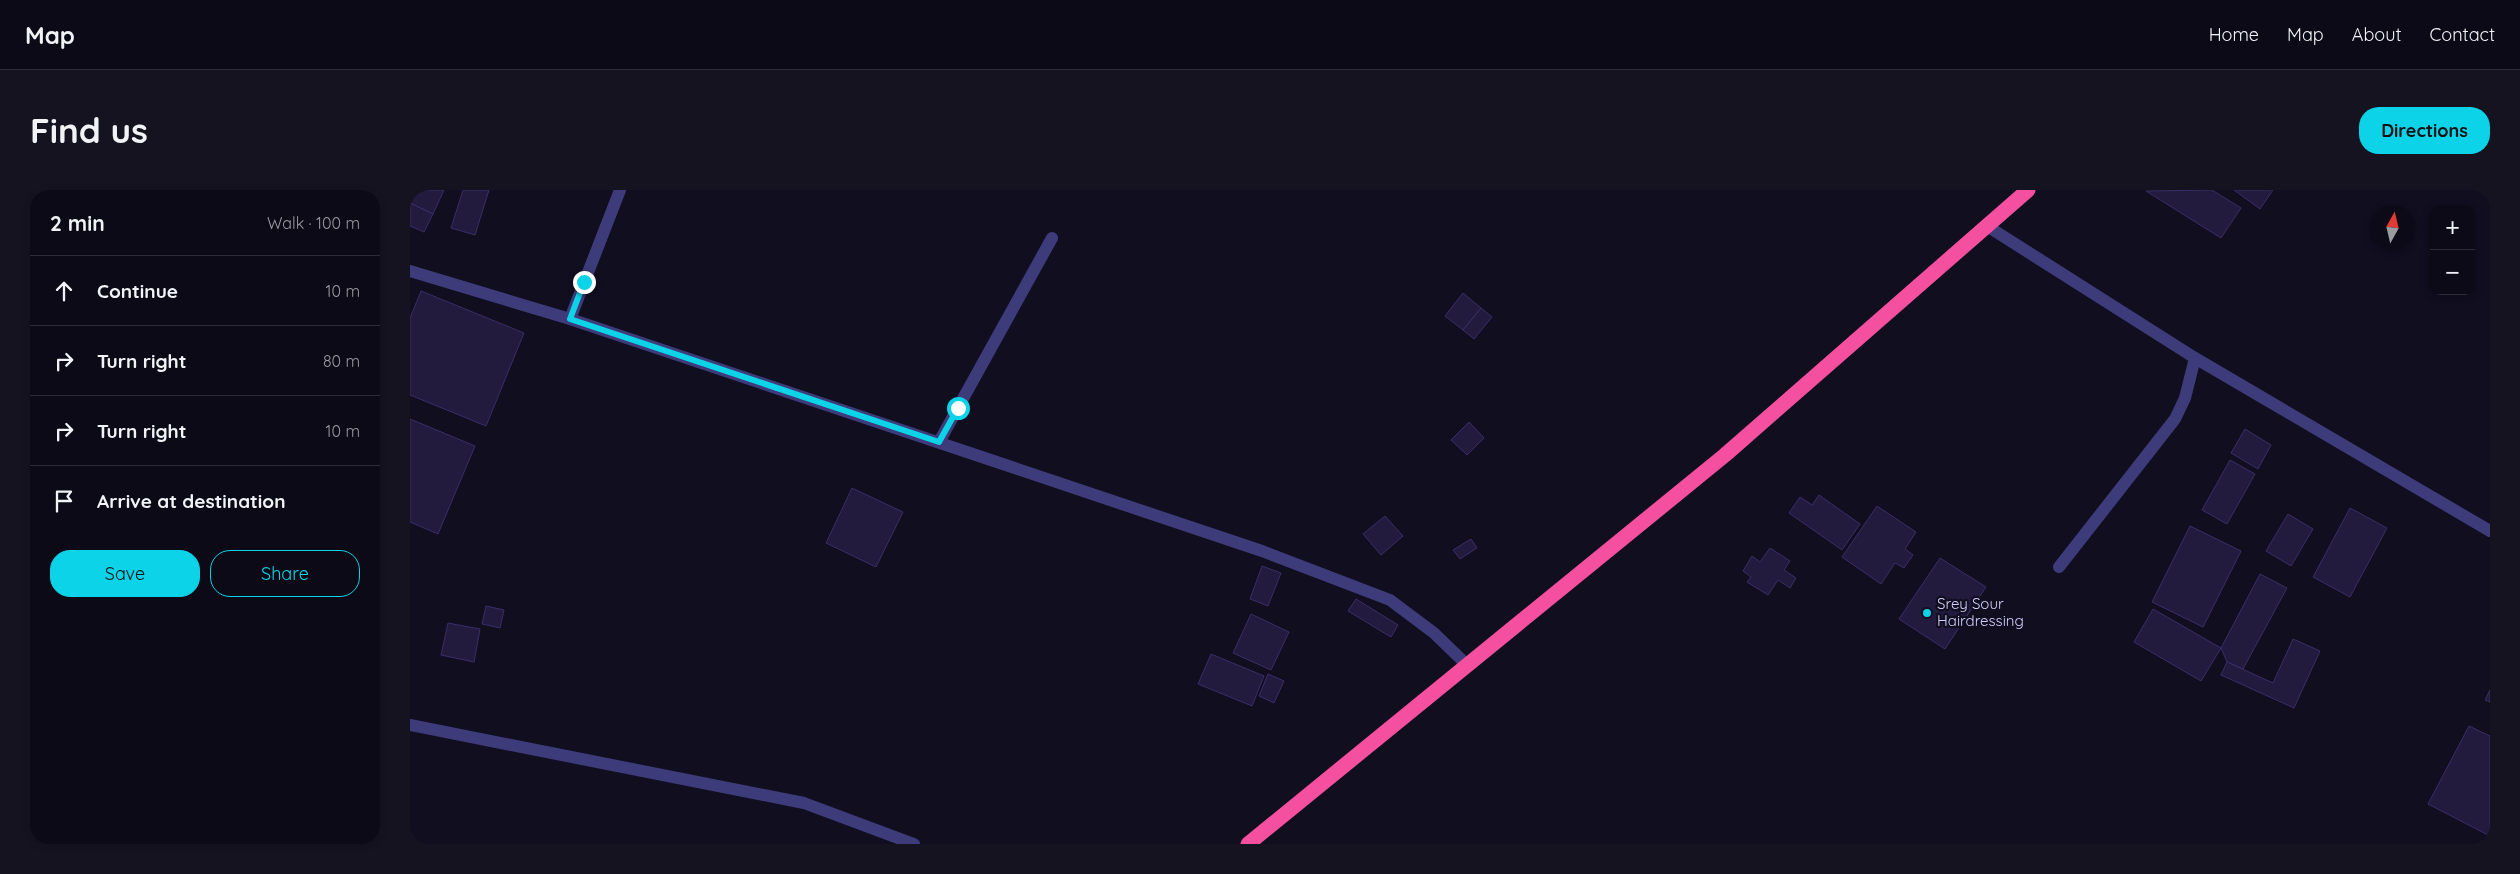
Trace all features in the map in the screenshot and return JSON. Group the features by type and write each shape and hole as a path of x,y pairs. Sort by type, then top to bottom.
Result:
{"highway":[{"path":"1248,844 1725,455 2028,190"}],"street":[{"path":"570,319 620,190"},
{"path":"1987,226 2195,358 2490,531"},
{"path":"939,442 1052,238"},
{"path":"410,271 570,319 1262,551 1390,600 1434,633 1468,666"},
{"path":"2059,567 2176,418 2185,398 2195,358"},
{"path":"410,725 804,803 914,844"}],"building":[{"path":"410,190 444,190 433,214 410,203"},
{"path":"463,190 489,190 475,235 451,228"},
{"path":"2212,190 2241,208 2221,238 2146,191"},
{"path":"2234,190 2273,190 2260,209"},
{"path":"410,203 433,214 424,232 410,226"},
{"path":"421,291 524,333 486,426 410,395 410,318"},
{"path":"1463,293 1481,308 1463,330 1445,316"},
{"path":"1481,308 1492,317 1474,339 1463,330"},
{"path":"410,419 475,446 438,534 410,522"},
{"path":"1469,422 1484,438 1467,455 1451,440"},
{"path":"2245,429 2271,445 2258,469 2231,453"},
{"path":"2230,460 2255,474 2227,524 2202,510"},
{"path":"852,488 903,512 876,567 826,543"},
{"path":"1819,495 1860,524 1842,550 1789,513 1800,497 1812,505"},
{"path":"1877,506 1916,532 1905,549 1913,555 1904,568 1895,563 1881,584 1842,557"},
{"path":"2350,508 2387,528 2350,597 2313,577"},
{"path":"2288,514 2313,529 2291,566 2266,551"},
{"path":"1385,516 1403,536 1381,555 1363,534"},
{"path":"2190,526 2241,551 2203,627 2152,602"},
{"path":"1471,539 1477,548 1460,559 1453,550"},
{"path":"1770,548 1790,561 1784,570 1796,578 1790,588 1778,580 1768,595 1747,582 1751,577 1743,571 1752,556 1760,562"},
{"path":"1940,558 1986,587 1945,649 1899,619"},
{"path":"1262,566 1281,573 1268,606 1250,599"},
{"path":"2260,574 2287,588 2243,669 2227,662 2221,648"},
{"path":"1356,599 1398,625 1391,637 1348,611"},
{"path":"486,606 504,610 500,628 482,624"},
{"path":"2153,609 2221,648 2201,681 2134,642"},
{"path":"1251,614 1289,632 1271,670 1233,653"},
{"path":"448,623 480,629 474,662 441,655"},
{"path":"2293,639 2320,651 2294,708 2221,675 2227,662 2273,683"},
{"path":"1211,654 1264,676 1252,706 1198,684"},
{"path":"1268,674 1284,681 1274,703 1259,696"},
{"path":"2490,690 2490,702 2485,700"},
{"path":"2469,726 2490,736 2490,836 2428,804"}],"place":[{"name":"Srey Sour Hairdressing","path":"1927,613"}],"route":[{"path":"584,282 570,319 939,442 958,408"}]}
